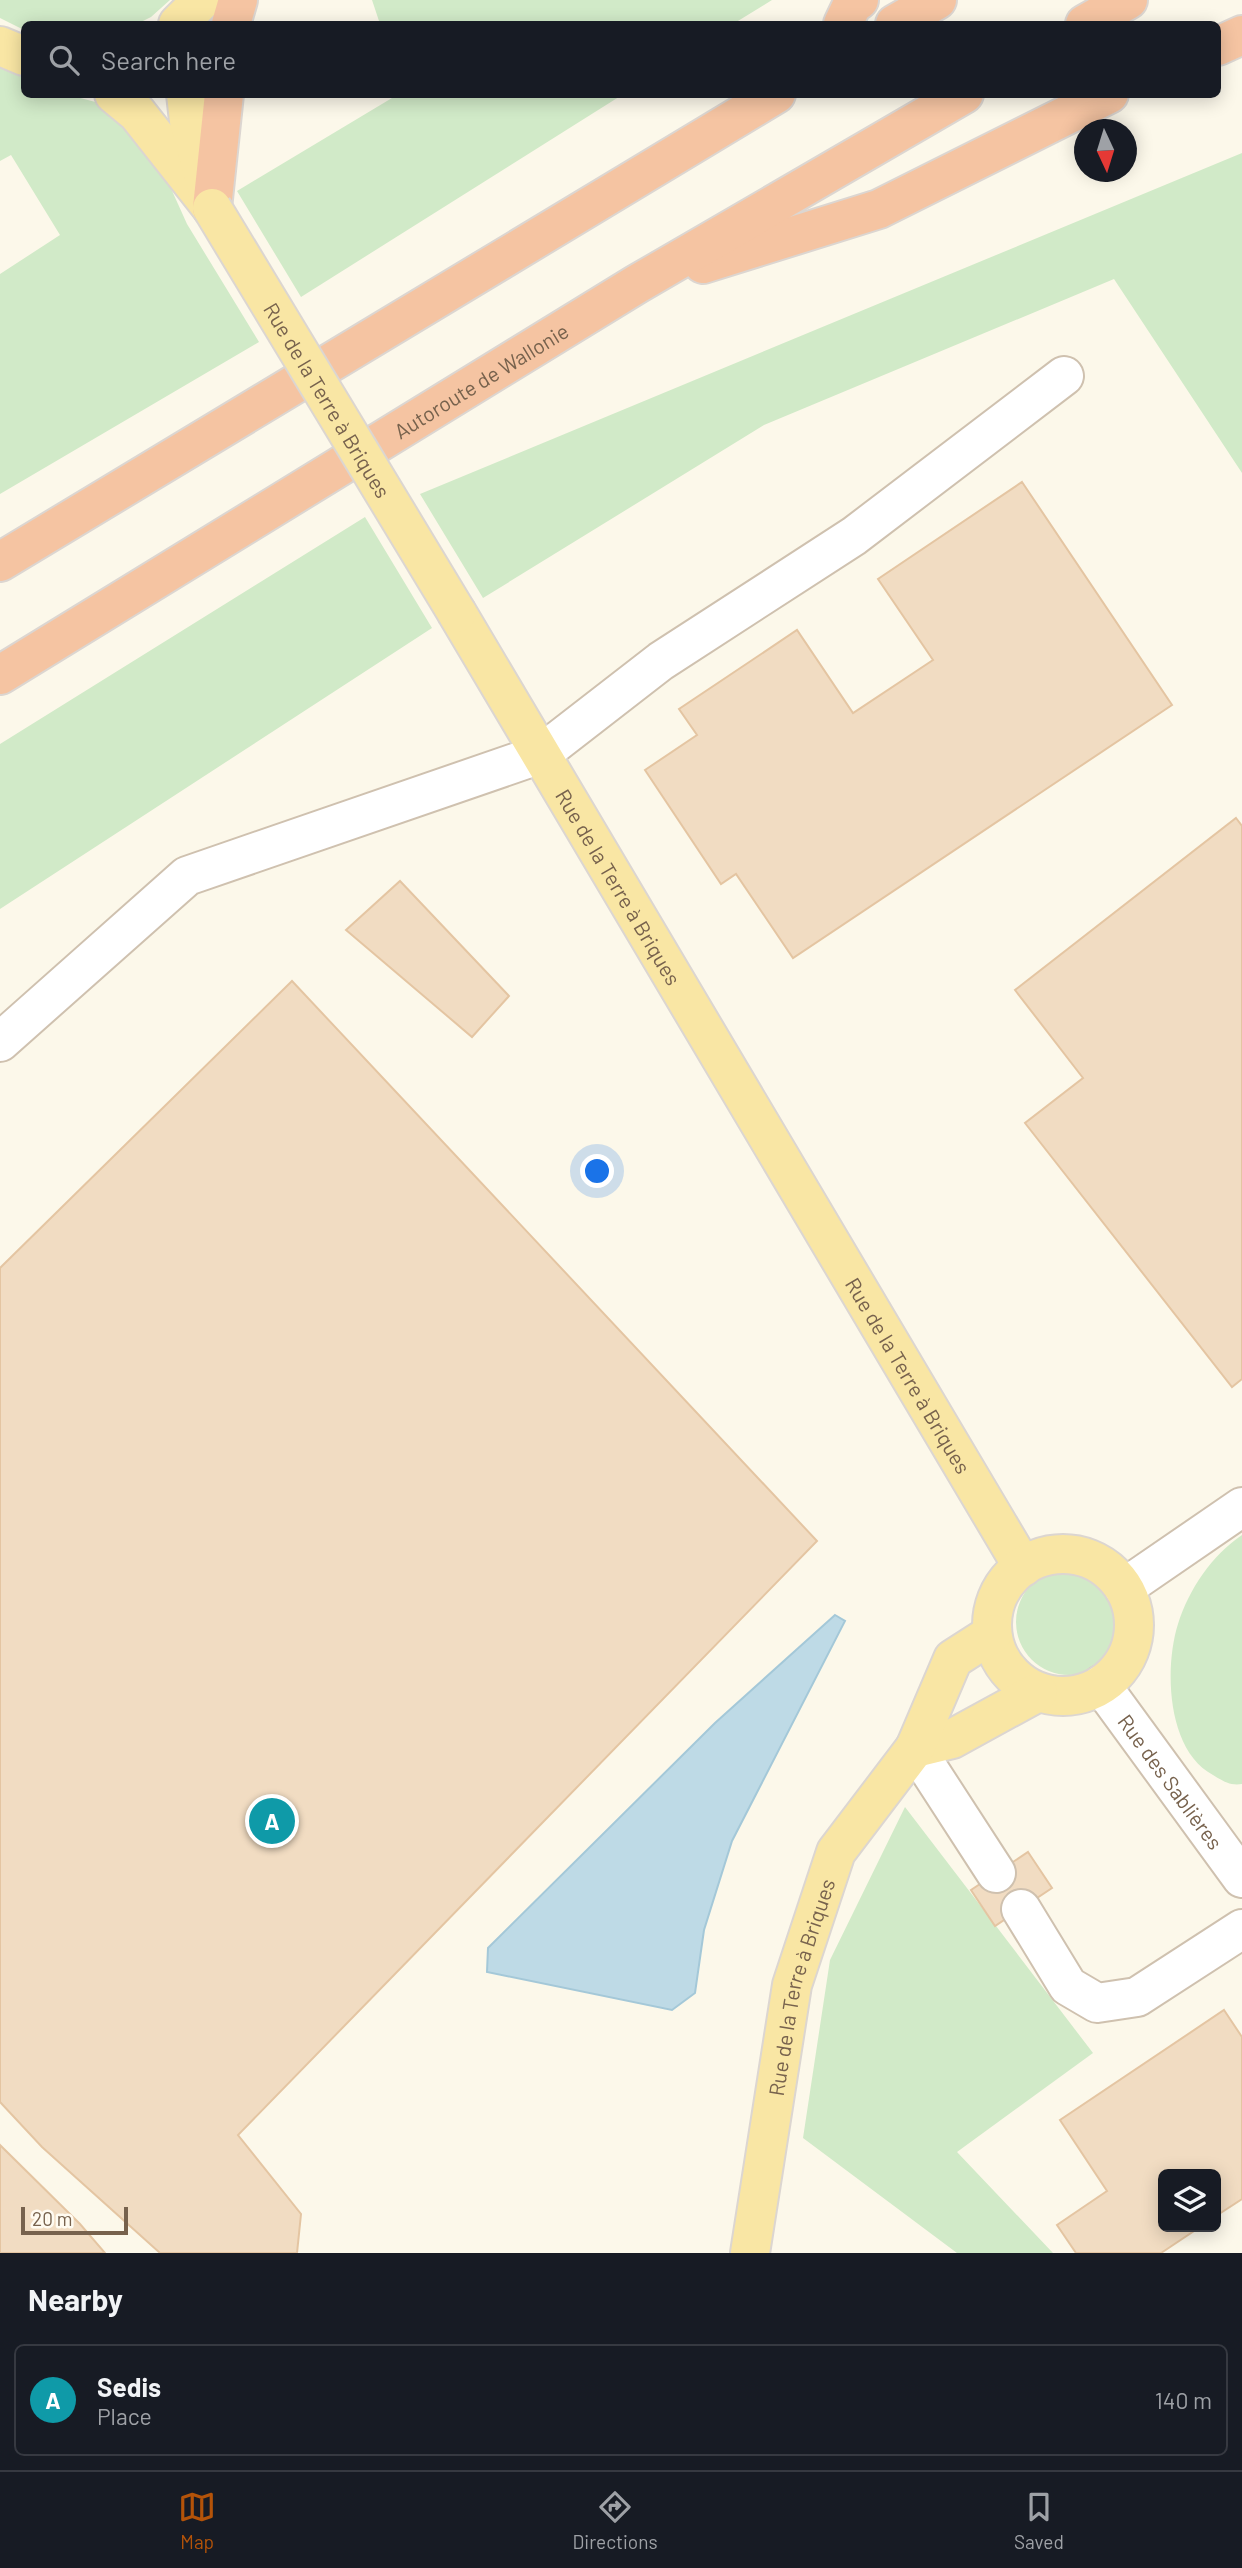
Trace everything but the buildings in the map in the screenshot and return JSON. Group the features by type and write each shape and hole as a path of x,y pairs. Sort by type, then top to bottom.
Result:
{"highway":[{"path":"201,16 238,0"},
{"path":"844,21 852,5 859,0"},
{"path":"900,21 937,0"},
{"path":"1090,21 1128,0"},
{"path":"1221,44 1242,35"},
{"path":"212,208 224,98"},
{"path":"0,562 769,98"},
{"name":"Autoroute de Wallonie","path":"0,675 637,284 957,98"},
{"path":"637,284 879,209 1101,98"}],"main road":[{"path":"0,46 21,55"},
{"name":"Rue de la Terre à Briques","path":"119,98 137,113 212,208 457,613 1023,1567"},
{"name":"Rue de la Terre à Briques","path":"186,98 189,121 212,208"},
{"path":"1064,1554 1090,1559 1111,1572 1124,1588 1133,1604 1134,1625 1129,1647 1117,1673 1101,1685 1079,1694 1059,1697 1038,1692 1015,1679 1000,1660 992,1634 993,1609 1007,1580 1023,1567 1040,1558 1064,1554"},
{"name":"Rue de la Terre à Briques","path":"750,2253 792,1984 836,1852 915,1748 953,1659 992,1634"},
{"path":"915,1748 952,1739 1038,1692"}],"street":[{"path":"0,1042 187,876 541,754 661,661 854,536 1064,376"},
{"path":"1124,1588 1242,1507"},
{"name":"Rue des Sablières","path":"1101,1685 1226,1827 1240,1870"},
{"path":"915,1748 996,1873"},
{"path":"1021,1909 1068,1986 1097,2003 1137,1997 1242,1929"}],"green space":[{"path":"0,0 170,0 143,21 21,21 21,28 0,18"},
{"path":"372,0 772,0 738,21 379,21"},
{"path":"0,62 21,73 21,98 80,98 137,113 187,224 259,342 0,494 0,274 60,235 11,155 0,161"},
{"path":"392,98 617,98 301,297 237,191"},
{"path":"1242,153 1242,473 1114,279 764,425 483,598 420,494"},
{"path":"365,517 432,628 0,909 0,744"},
{"path":"1242,1535 1242,1784 1234,1784 1213,1775 1198,1763 1186,1747 1173,1707 1171,1663 1178,1624 1188,1598 1211,1563"},
{"path":"1069,1569 1089,1573 1106,1585 1118,1602 1122,1622 1118,1642 1106,1659 1089,1671 1069,1675 1049,1671 1032,1659 1020,1642 1016,1622 1020,1602 1032,1585 1049,1573"},
{"path":"905,1807 1093,2053 957,2152 1053,2253 957,2253 803,2138 830,1960"}],"water":[{"path":"835,1615 845,1621 732,1841 704,1930 695,1993 672,2010 487,1972 488,1948 715,1723"}],"place":[{"name":"Sedis","path":"272,1821"}]}
